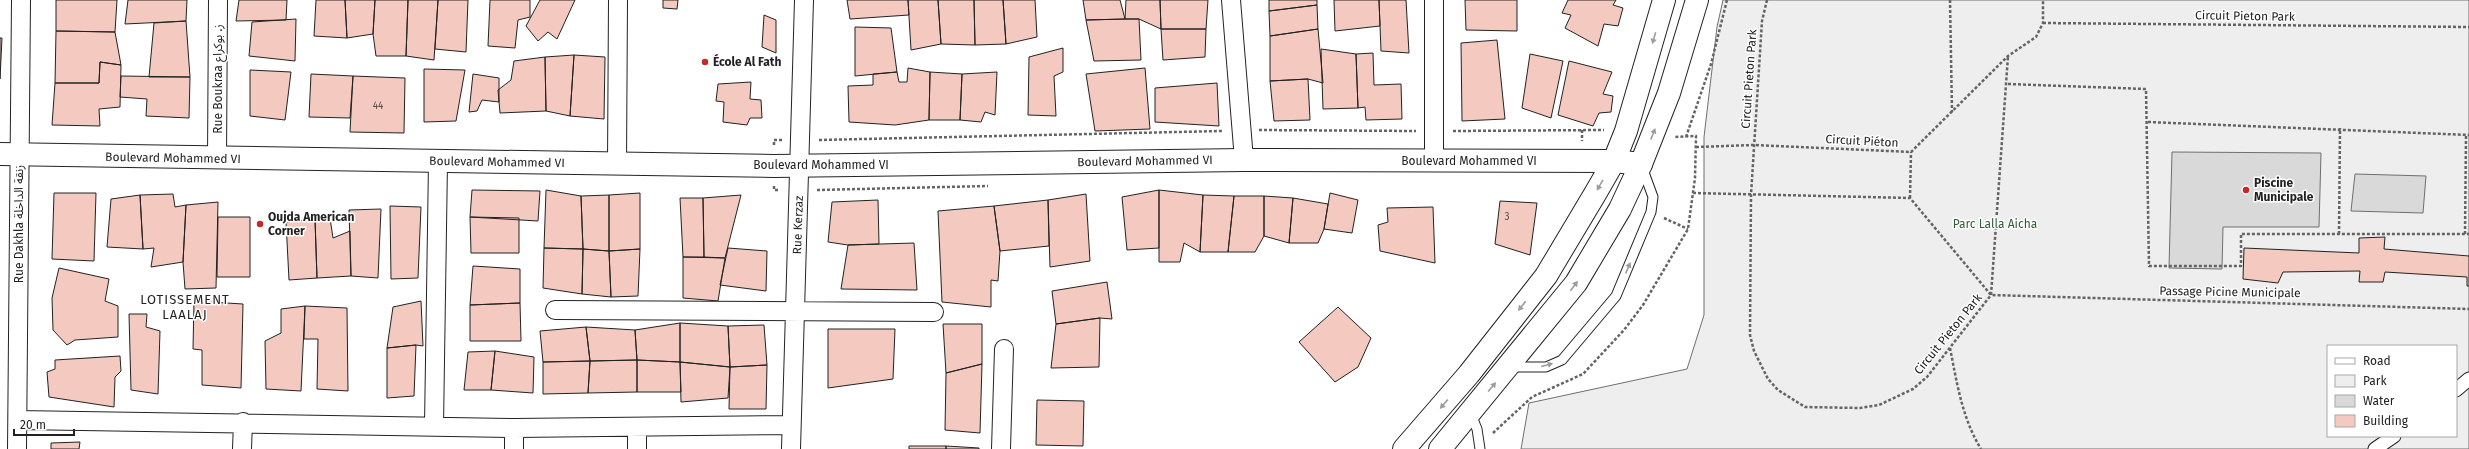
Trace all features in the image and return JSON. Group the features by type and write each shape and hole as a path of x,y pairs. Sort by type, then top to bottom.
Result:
{"street":[{"name":"Rue Dakhla زنقة الداخلة","path":"17,449 18,420 9,154 21,0"},
{"name":"Rue Boukraa ز. بوكراع","path":"217,159 218,0"},
{"path":"617,164 618,0"},
{"name":"Rue Kerzaz","path":"791,449 790,425 800,166 804,0"},
{"path":"1231,0 1244,160"},
{"path":"1434,0 1434,160"},
{"path":"1404,449 1430,421 1546,276 1614,161 1626,131 1664,0"},
{"path":"1430,421 1444,444 1576,283 1620,209 1641,164 1669,93 1697,0"},
{"name":"Boulevard Mohammed VI","path":"9,154 217,159 800,166 1244,160 1614,161 1641,164"},
{"path":"434,426 438,162"},
{"path":"555,310 795,310 934,312"},
{"path":"1001,449 1004,349"},
{"path":"2457,389 2469,379"},
{"path":"18,420 244,422 514,428 790,425"},
{"path":"242,449 244,422"},
{"path":"637,427 637,449"},
{"path":"514,428 514,449"},
{"path":"2375,449 2393,437"}],"lane":[{"path":"1509,366 1546,367 1562,360 1616,296 1651,212 1653,197 1641,164"},
{"path":"1470,412 1478,429 1480,449"}],"path":[{"path":"1686,137 1711,64 1727,0"},
{"name":"Circuit Pieton Park","path":"1767,0 1762,21 1751,195 1750,335 1760,365 1778,390 1805,407 1860,408 1879,405 1897,398 1913,389 1927,376 1991,295 2008,84 2008,56"},
{"path":"1950,0 1952,112"},
{"path":"2043,0 2043,23"},
{"name":"Circuit Pieton Park","path":"2043,23 2469,27"},
{"name":"Circuit Piéton","path":"1696,147 1754,145 1911,152 2008,56 2036,37 2043,23"},
{"path":"2008,84 2146,89 2148,122 2149,266 2241,266 2241,234 2469,234"},
{"path":"2148,122 2340,128 2467,135 2465,234"},
{"path":"2338,234 2340,128"},
{"path":"1911,152 1910,198 1991,295"},
{"path":"1693,193 1910,198"},
{"name":"Passage Picine Municipale","path":"1991,295 2469,309"},
{"path":"1950,348 1960,398 1971,434 1981,449"}],"green space":[{"name":"Parc Lalla Aicha","path":"1723,0 2469,0 2469,449 1521,449 1529,403 1687,369 1704,315 1704,137 1717,27"}],"water":[{"name":"Piscine Municipale","path":"2172,152 2321,153 2319,227 2223,227 2222,269 2169,268"},
{"path":"2355,174 2426,176 2423,213 2351,211"}],"building":[{"path":"56,0 117,0 115,32 56,31"},
{"path":"128,0 187,0 186,21 125,24"},
{"path":"239,0 287,0 286,20 236,21"},
{"path":"316,0 345,0 347,38 314,36"},
{"path":"345,0 375,0 373,34 347,38"},
{"path":"375,0 408,0 406,56 376,56 373,34"},
{"path":"408,0 438,0 434,60 406,56"},
{"path":"438,0 468,0 466,52 435,49"},
{"path":"490,0 530,0 530,17 518,20 515,48 488,46"},
{"path":"540,0 575,0 557,39 548,32 538,41 526,26"},
{"path":"663,0 678,0 677,9 663,8"},
{"path":"847,0 908,0 909,15 850,19"},
{"path":"908,0 938,0 941,44 911,50"},
{"path":"938,0 974,0 975,45 941,44"},
{"path":"974,0 1003,0 1006,44 975,45"},
{"path":"1003,0 1035,0 1037,37 1006,44"},
{"path":"1083,0 1120,0 1125,19 1086,20"},
{"path":"1126,0 1160,0 1161,29 1139,19 1125,19"},
{"path":"1160,0 1208,0 1206,29 1161,29"},
{"path":"1269,0 1317,0 1317,5 1269,11"},
{"path":"1334,0 1379,0 1380,26 1335,31"},
{"path":"1379,0 1406,0 1409,53 1381,51"},
{"path":"1465,0 1517,0 1517,31 1466,30"},
{"path":"1568,0 1616,0 1613,5 1623,8 1618,26 1604,24 1598,46 1565,28 1571,15 1562,13"},
{"path":"1317,5 1318,29 1270,36 1269,11"},
{"path":"764,15 776,20 776,53 762,47"},
{"path":"296,19 295,61 249,56 252,22"},
{"path":"1139,19 1141,60 1094,61 1086,20"},
{"path":"186,21 190,77 149,77 154,23"},
{"path":"855,27 891,28 897,72 855,76"},
{"path":"1161,29 1206,29 1205,57 1163,60"},
{"path":"1318,29 1323,83 1308,79 1270,81 1270,36"},
{"path":"56,31 115,32 121,65 100,62 99,83 55,83"},
{"path":"0,38 2,38 0,79"},
{"path":"1497,40 1505,119 1462,121 1461,43"},
{"path":"1063,48 1063,72 1054,76 1056,116 1028,115 1029,57"},
{"path":"1321,49 1356,54 1358,108 1323,109"},
{"path":"1373,53 1374,85 1401,84 1402,119 1366,120 1365,107 1358,108 1356,54"},
{"path":"1530,54 1563,61 1551,118 1522,108"},
{"path":"574,55 605,57 604,119 570,116"},
{"path":"574,55 570,116 546,111 545,57"},
{"path":"545,57 546,111 500,113 498,90 511,80 514,61"},
{"path":"1569,61 1612,72 1603,94 1613,96 1611,112 1599,113 1593,126 1558,115"},
{"path":"100,62 121,65 120,107 99,109 100,126 52,125 55,83 99,83"},
{"path":"908,68 930,72 929,120 895,125 849,122 848,86 873,85 873,74 897,72 899,82 907,82"},
{"path":"1145,68 1150,129 1095,131 1086,74"},
{"path":"424,69 465,70 456,121 424,122"},
{"path":"250,70 291,72 285,120 250,116"},
{"path":"930,72 962,74 960,120 929,120"},
{"path":"997,72 995,115 985,112 981,122 960,120 962,74"},
{"path":"311,74 353,76 350,118 309,117"},
{"path":"473,74 499,78 499,102 482,100 477,111 469,112"},
{"path":"121,76 190,77 189,118 146,116 147,99 120,97"},
{"path":"353,76 405,78 404,133 350,132"},
{"path":"1308,79 1310,120 1274,121 1270,81"},
{"path":"751,82 750,99 761,100 762,118 750,118 747,125 723,122 724,102 716,101 718,84"},
{"path":"1217,83 1219,126 1155,122 1155,88"},
{"path":"472,190 540,191 538,221 470,217"},
{"path":"546,190 581,196 583,249 544,248"},
{"path":"1159,190 1203,195 1200,252 1184,243 1180,262 1159,262"},
{"path":"1159,190 1159,248 1127,250 1122,197"},
{"path":"54,193 96,193 94,261 52,259"},
{"path":"640,193 640,249 609,251 609,195"},
{"path":"1330,193 1358,200 1352,233 1324,229"},
{"path":"173,194 175,207 186,205 183,262 151,267 154,248 143,249 140,195"},
{"path":"1086,194 1090,261 1050,267 1048,200"},
{"path":"140,195 143,249 107,247 111,199"},
{"path":"609,195 609,251 583,249 581,196"},
{"path":"741,195 725,258 704,257 703,198"},
{"path":"1203,195 1234,196 1228,252 1200,252"},
{"path":"1234,196 1264,196 1264,236 1255,252 1228,252"},
{"path":"1264,196 1293,198 1289,243 1264,236"},
{"path":"680,198 703,198 704,257 683,257"},
{"path":"1293,198 1328,204 1324,229 1318,243 1289,243"},
{"path":"878,200 879,244 848,245 828,242 832,202"},
{"path":"1048,200 1049,246 1000,251 994,206"},
{"path":"1500,201 1537,203 1530,255 1495,244"},
{"path":"218,202 216,288 185,289 183,262 186,205"},
{"path":"390,206 421,207 418,278 391,279"},
{"path":"994,206 1000,251 998,281 991,280 991,307 942,302 938,211"},
{"path":"1433,207 1435,263 1380,251 1378,225 1388,222 1387,208"},
{"path":"381,209 378,278 351,276 349,210"},
{"path":"218,217 250,217 250,277 217,277"},
{"path":"470,217 519,218 519,253 471,253"},
{"path":"330,218 333,238 350,231 351,276 317,278 315,219"},
{"path":"315,219 317,278 289,280 286,222"},
{"path":"2385,237 2384,249 2469,256 2469,286 2467,286 2467,277 2385,272 2383,282 2359,282 2360,271 2283,272 2278,283 2243,279 2244,248 2359,253 2359,238"},
{"path":"914,243 917,290 841,289 848,245"},
{"path":"544,248 583,249 582,294 543,288"},
{"path":"728,248 767,251 766,291 720,285"},
{"path":"583,249 609,251 611,297 582,294"},
{"path":"640,249 638,296 611,297 609,251"},
{"path":"683,257 725,258 718,301 683,298"},
{"path":"473,266 520,269 520,303 470,305"},
{"path":"59,268 109,279 105,301 118,306 118,337 75,340 67,345 53,330 52,298"},
{"path":"1107,282 1112,319 1100,318 1056,324 1052,291"},
{"path":"194,301 243,304 241,388 202,385 202,350 193,349"},
{"path":"421,301 423,346 416,345 387,348 393,307"},
{"path":"520,303 521,341 470,341 470,305"},
{"path":"305,306 347,308 348,391 317,389 318,339 304,339"},
{"path":"305,306 301,391 266,389 265,341 281,333 281,309"},
{"path":"1338,307 1371,338 1358,367 1335,382 1299,342"},
{"path":"129,314 147,314 146,327 160,331 158,394 131,390"},
{"path":"1100,318 1099,367 1051,368 1056,324"},
{"path":"680,323 728,326 730,367 680,362"},
{"path":"680,323 680,362 637,360 635,330"},
{"path":"943,324 982,324 982,364 946,373"},
{"path":"764,325 767,365 730,367 728,326"},
{"path":"586,327 635,330 637,360 590,361"},
{"path":"586,327 590,361 543,362 540,331"},
{"path":"828,329 895,329 893,379 828,388"},
{"path":"416,345 414,396 387,398 387,348"},
{"path":"495,351 534,357 533,393 491,390"},
{"path":"495,351 491,390 464,390 468,352"},
{"path":"120,356 121,371 115,377 114,407 49,397 47,372 55,369 55,360"},
{"path":"637,360 680,362 681,392 637,392"},
{"path":"637,360 637,392 588,393 590,361"},
{"path":"590,361 588,393 543,394 543,362"},
{"path":"680,362 730,367 728,398 681,402"},
{"path":"982,364 980,433 945,430 946,373"},
{"path":"767,365 766,409 729,409 730,367"},
{"path":"1037,400 1084,401 1083,446 1036,445"},
{"path":"80,442 79,449 51,449 51,443"},
{"path":"909,446 946,446 946,449 909,449"},
{"path":"946,446 979,448 979,449 946,449"}],"place":[{"name":"École Al Fath","path":"705,62"},
{"name":"Piscine Municipale","path":"2246,190"},
{"name":"Oujda American Corner","path":"260,224"}],"district":[{"name":"LOTISSEMENT LAALAJ","path":"185,306"}]}
